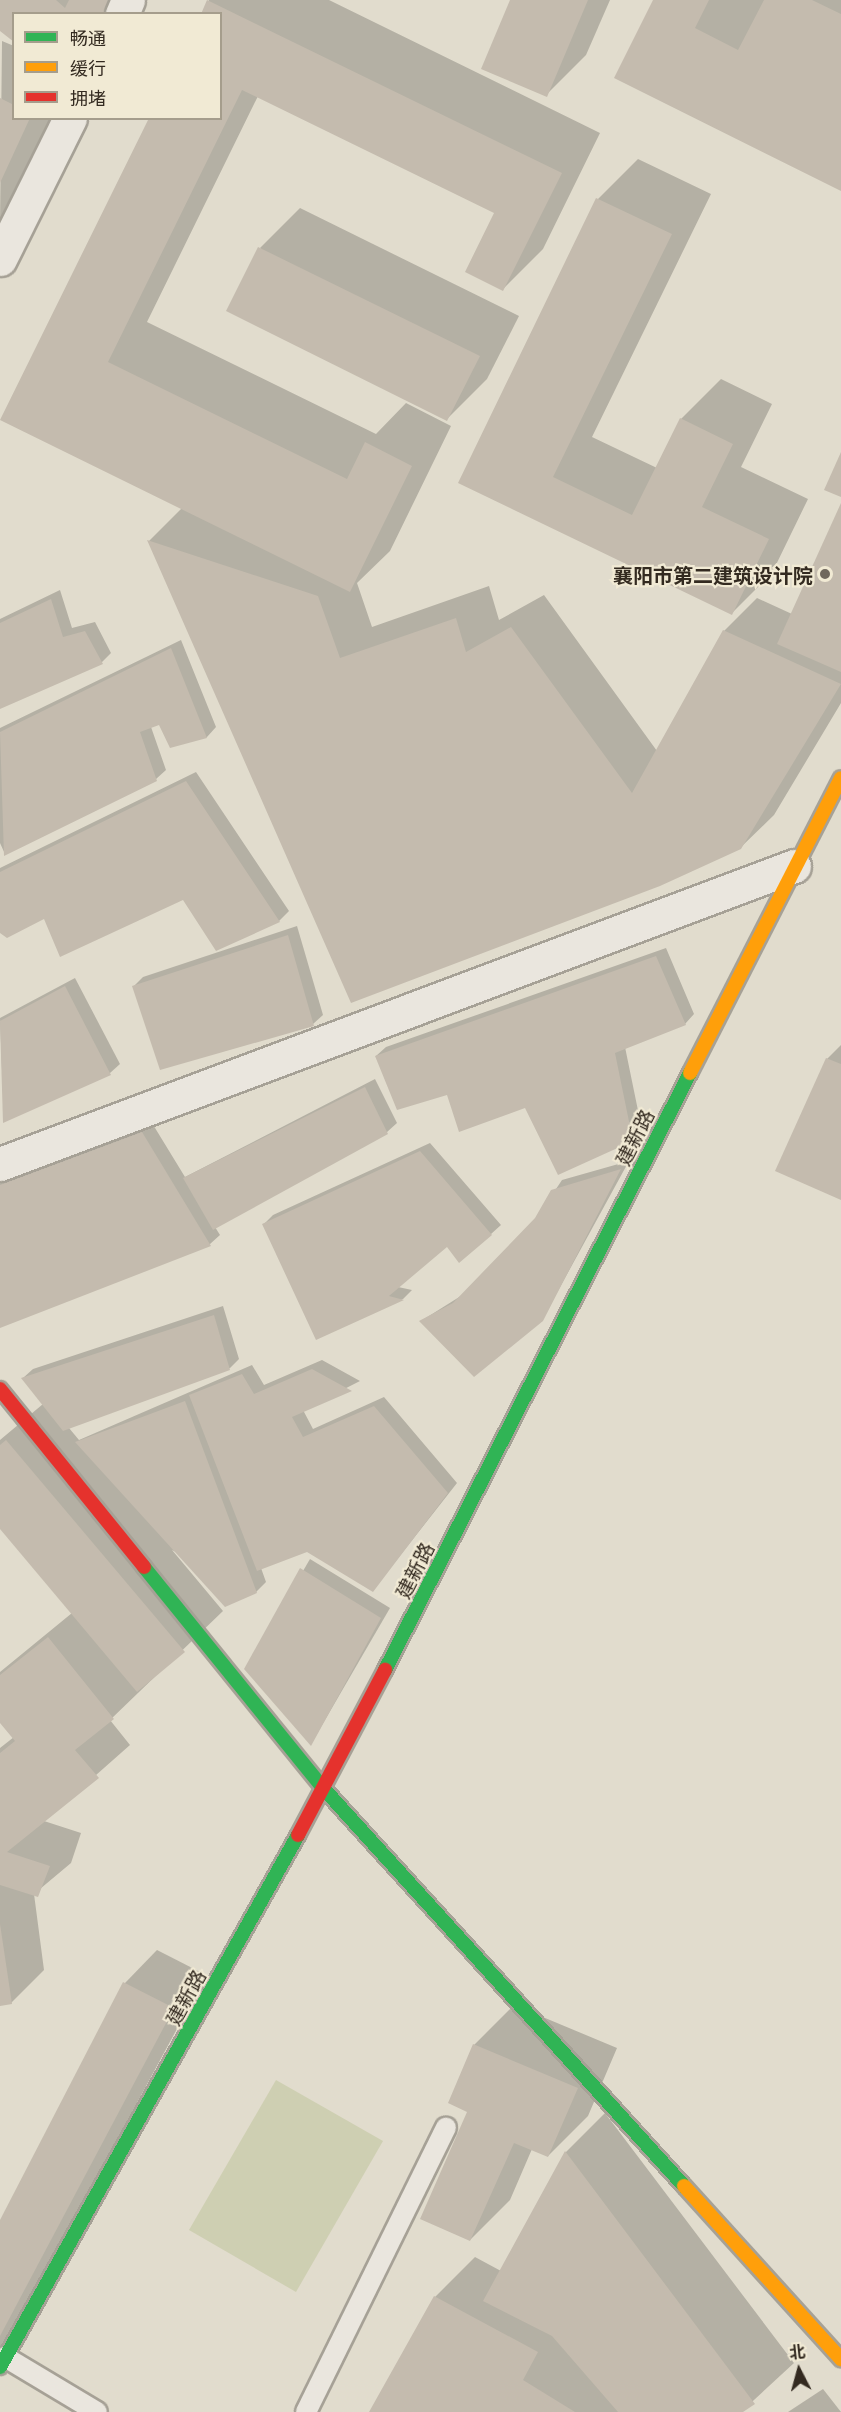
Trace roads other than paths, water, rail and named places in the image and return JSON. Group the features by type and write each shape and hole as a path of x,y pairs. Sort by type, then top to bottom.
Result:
{"street":[{"path":"0,259 69,120"},
{"name":"建新路","path":"3,2362 324,1789 841,778"},
{"path":"0,1164 794,866"},
{"path":"0,1389 324,1789 841,2359"}],"lane":[{"path":"306,2412 446,2128"},
{"path":"3,2362 97,2412"}],"place":[{"name":"襄阳市第二建筑设计院","path":"825,574"}]}
